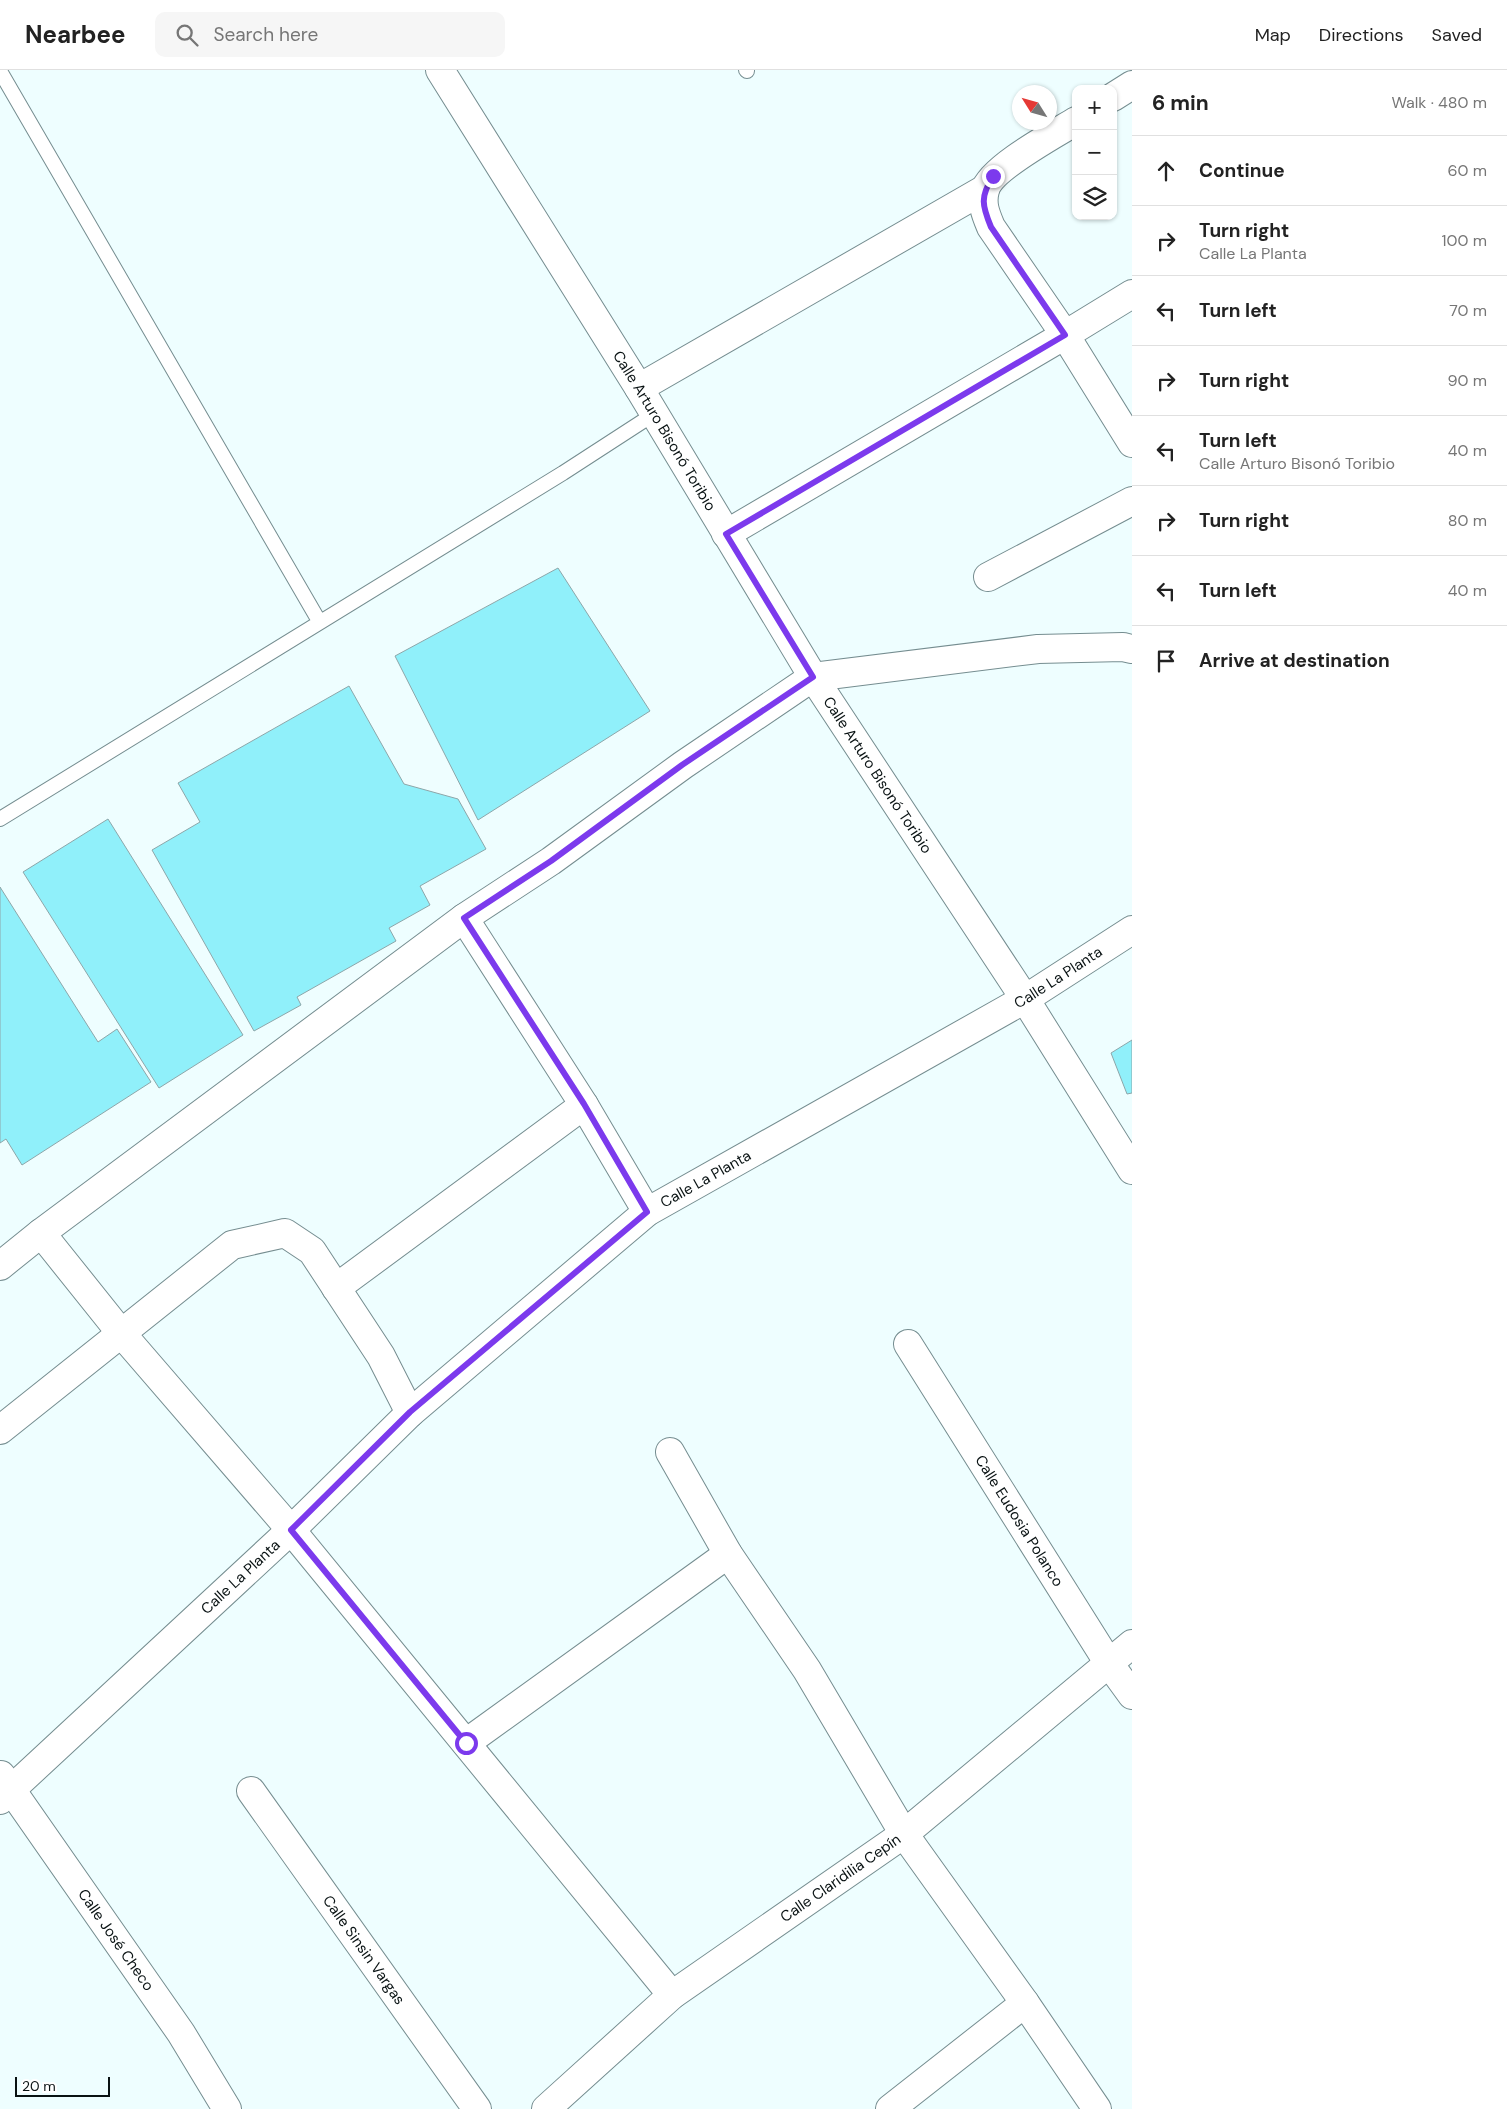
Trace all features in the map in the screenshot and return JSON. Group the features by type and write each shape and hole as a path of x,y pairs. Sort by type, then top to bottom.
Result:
{"street":[{"name":"Calle Arturo Bisonó Toribio","path":"440,70 639,388 813,677 1025,999 1132,1170"},
{"path":"1117,94 1132,85"},
{"path":"1072,123 1018,157 993,176 985,189 983,207 991,227 1065,335 1132,443"},
{"path":"639,388 985,189"},
{"path":"726,534 1132,294"},
{"path":"988,577 1132,501"},
{"path":"0,1266 41,1233 464,918 551,861 682,765 813,677 1038,649 1123,647 1132,649"},
{"path":"464,918 584,1104 647,1212"},
{"name":"Calle La Planta","path":"4,1788 291,1530 410,1412 647,1212 1025,999 1132,930"},
{"path":"336,1288 584,1104"},
{"path":"41,1233 121,1333 291,1530 672,1995"},
{"path":"0,1430 232,1245 285,1233 312,1251 381,1356 410,1412"},
{"name":"Calle Eudosia Polanco","path":"908,1344 1108,1662 1132,1696"},
{"path":"670,1452 728,1554 807,1670 904,1834 1024,2003 1096,2109"},
{"path":"466,1743 728,1554"},
{"name":"Calle Claridilia Cepín","path":"546,2109 672,1995 904,1834 1108,1662 1132,1644"},
{"name":"Calle José Checo","path":"4,1788 181,2033 227,2109"},
{"name":"Calle Sinsin Vargas","path":"251,1791 476,2109"},
{"path":"890,2109 1024,2003"}],"lane":[{"path":"0,71 319,621"},
{"path":"0,819 319,621 563,473 654,414"}],"building":[{"path":"558,568 650,711 478,820 395,656"},
{"path":"349,686 404,784 458,799 486,849 420,886 430,905 389,928 396,941 297,997 301,1005 254,1031 152,850 200,822 178,783"},
{"path":"108,819 243,1035 159,1088 23,872"},
{"path":"0,887 98,1042 117,1029 151,1082 22,1165 6,1139 0,1143"},
{"path":"1132,1040 1132,1093 1127,1094 1111,1053"}],"route":[{"path":"466,1743 291,1530 410,1412 647,1212 584,1104 464,918 551,861 682,765 813,677 726,534 1065,335 991,227 983,207 985,189 993,176"}]}
